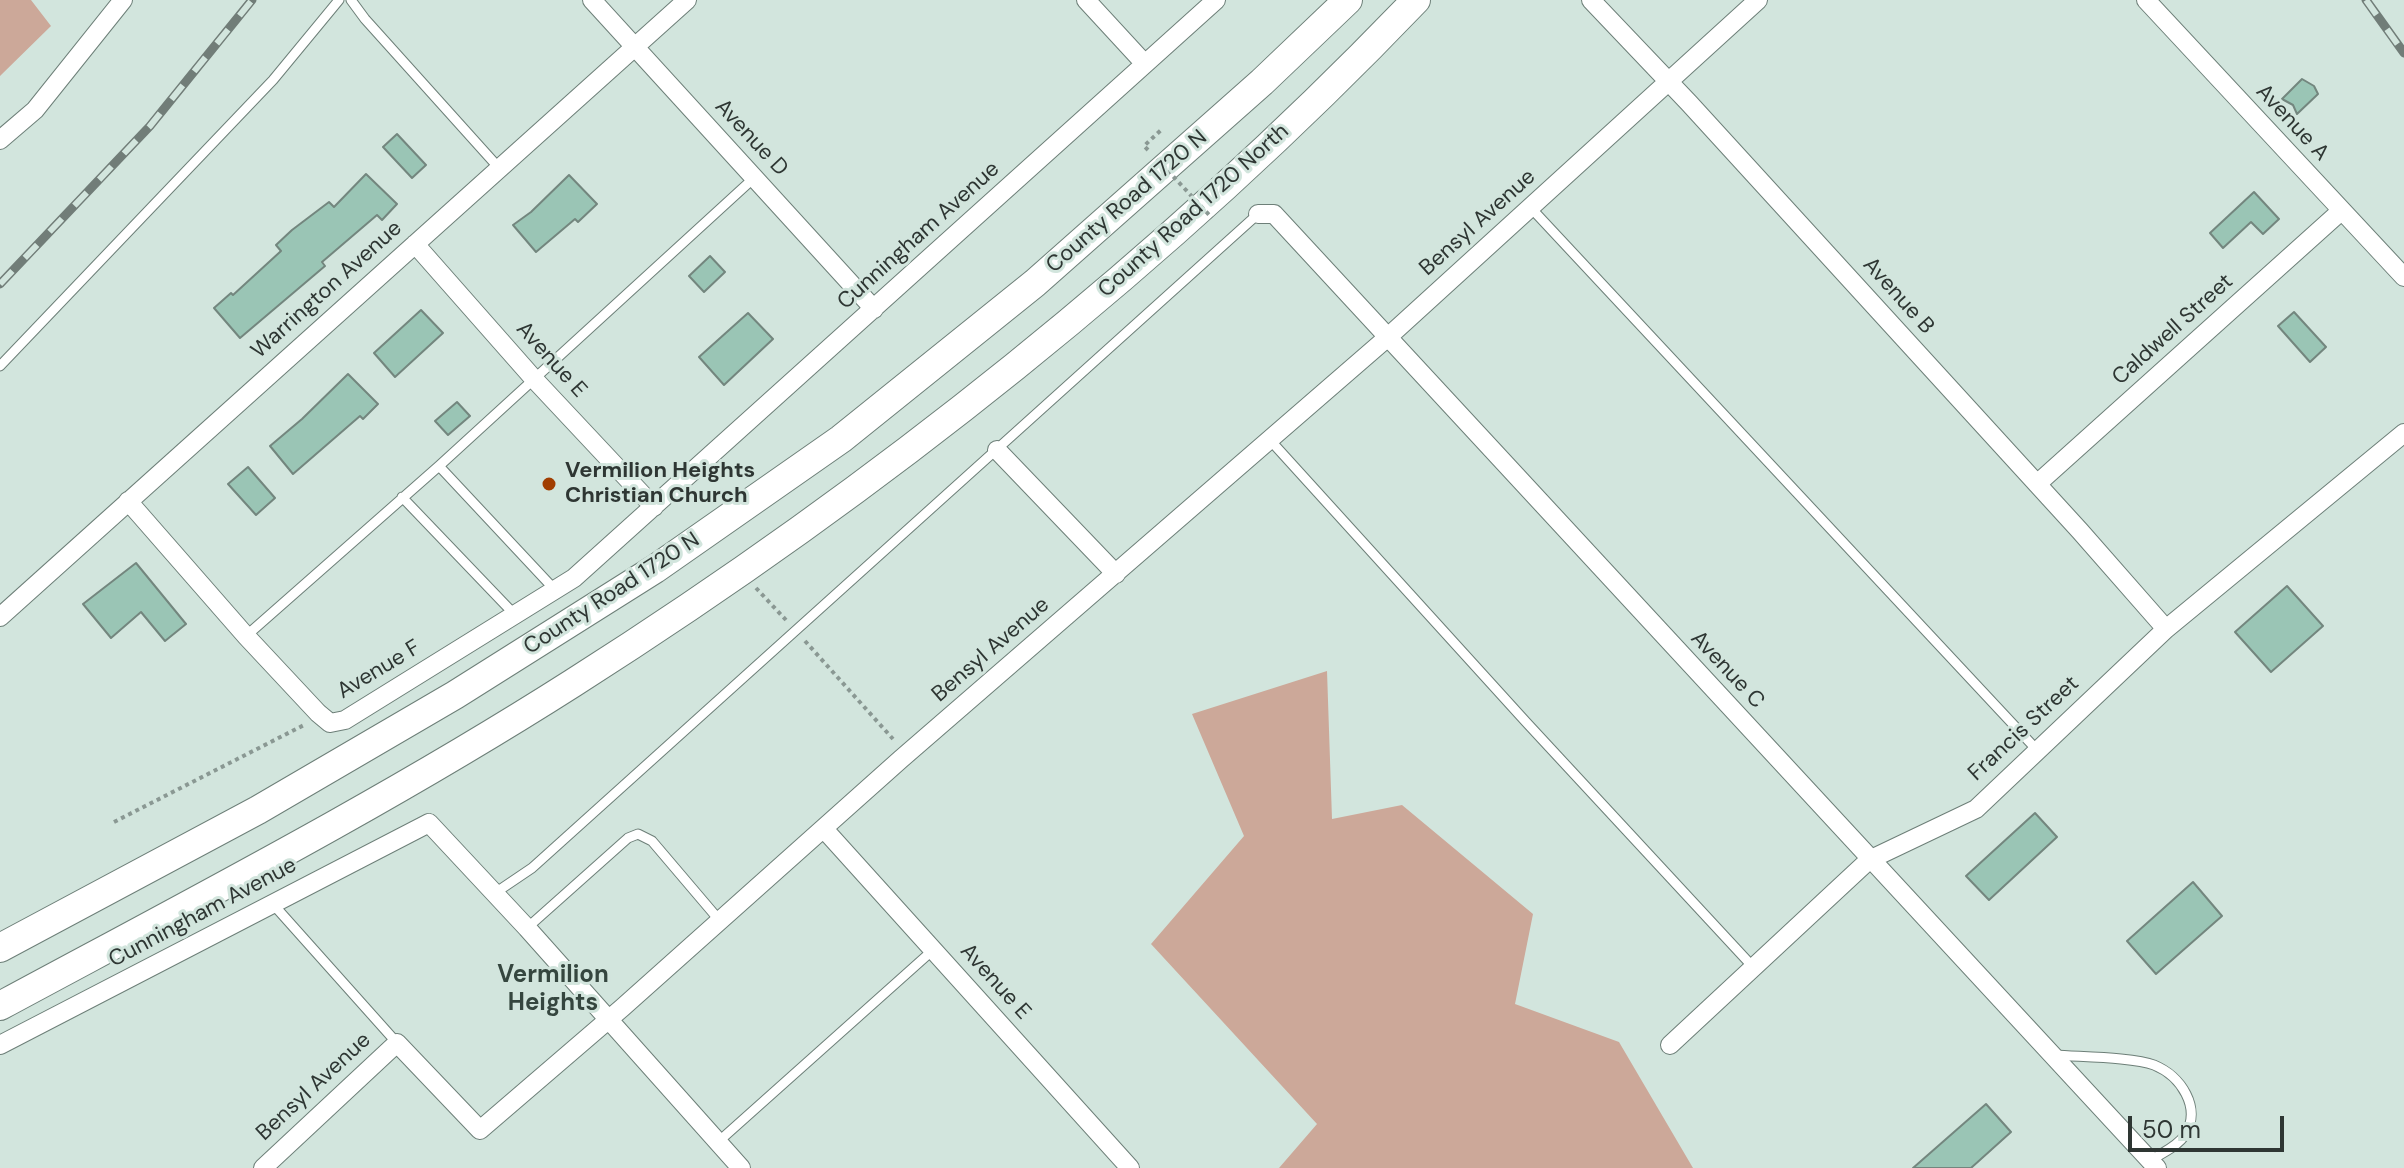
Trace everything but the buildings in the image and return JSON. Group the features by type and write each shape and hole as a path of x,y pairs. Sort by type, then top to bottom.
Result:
{"main road":[{"name":"County Road 1720 N","path":"0,948 258,810 455,695 655,569 841,439 1035,283 1262,82 1348,0"},
{"name":"County Road 1720 North","path":"0,1006 414,780 574,683 852,492 1095,299 1263,152 1407,9 1429,0"}],"street":[{"path":"0,140 35,110 123,0"},
{"name":"Avenue D","path":"592,0 874,309"},
{"name":"Warrington Avenue","path":"1,613 687,0"},
{"path":"1086,0 1145,64"},
{"name":"Cunningham Avenue","path":"654,507 1216,0"},
{"name":"Avenue B","path":"1591,0 1669,81 2166,629"},
{"name":"Bensyl Avenue","path":"263,1168 397,1043 480,1130 1388,337 1758,0"},
{"name":"Avenue A","path":"2146,0 2404,277"},
{"name":"Caldwell Street","path":"2037,484 2341,211"},
{"name":"Avenue C","path":"1258,214 1274,214 2153,1164"},
{"name":"Avenue E","path":"415,244 534,379 654,507"},
{"name":"Francis Street","path":"1670,1045 1869,860 1976,809 2166,629 2404,433"},
{"path":"997,450 1116,574"},
{"name":"Avenue F","path":"128,501 246,636 330,723 345,720 574,578 654,507"},
{"name":"Cunningham Avenue","path":"0,1045 429,823 495,893"},
{"name":"Avenue E","path":"824,829 1130,1168"},
{"path":"495,893 741,1168"}],"lane":[{"path":"0,366 273,80 339,0"},
{"path":"351,0 499,168"},
{"path":"246,636 439,466 755,177"},
{"path":"1531,208 2037,750"},
{"path":"495,893 532,868 1258,214"},
{"path":"1270,440 1755,968"},
{"path":"439,466 555,590"},
{"path":"402,497 515,615"},
{"path":"527,928 628,838 638,834 652,841 720,921"},
{"path":"272,903 397,1043"},
{"path":"718,1142 934,949"},
{"path":"2052,1055 2154,1065 2177,1080 2185,1091 2192,1113 2186,1134 2153,1164"}],"path":[{"path":"1144,146 1161,130"},
{"path":"1157,159 1212,218"},
{"path":"755,586 893,739"},
{"path":"114,822 307,724"}],"shaded area":[{"path":"0,0 31,0 51,26 0,76"},
{"path":"1327,671 1332,819 1402,805 1533,914 1515,1004 1619,1042 1693,1168 1279,1168 1317,1124 1151,944 1244,836 1192,714"}],"railway":[{"path":"0,284 150,126 252,0"},
{"path":"2366,0 2404,53"}],"place":[{"name":"Vermilion Heights Christian Church","path":"549,484"}],"district":[{"name":"Vermilion Heights","path":"553,990"}]}
